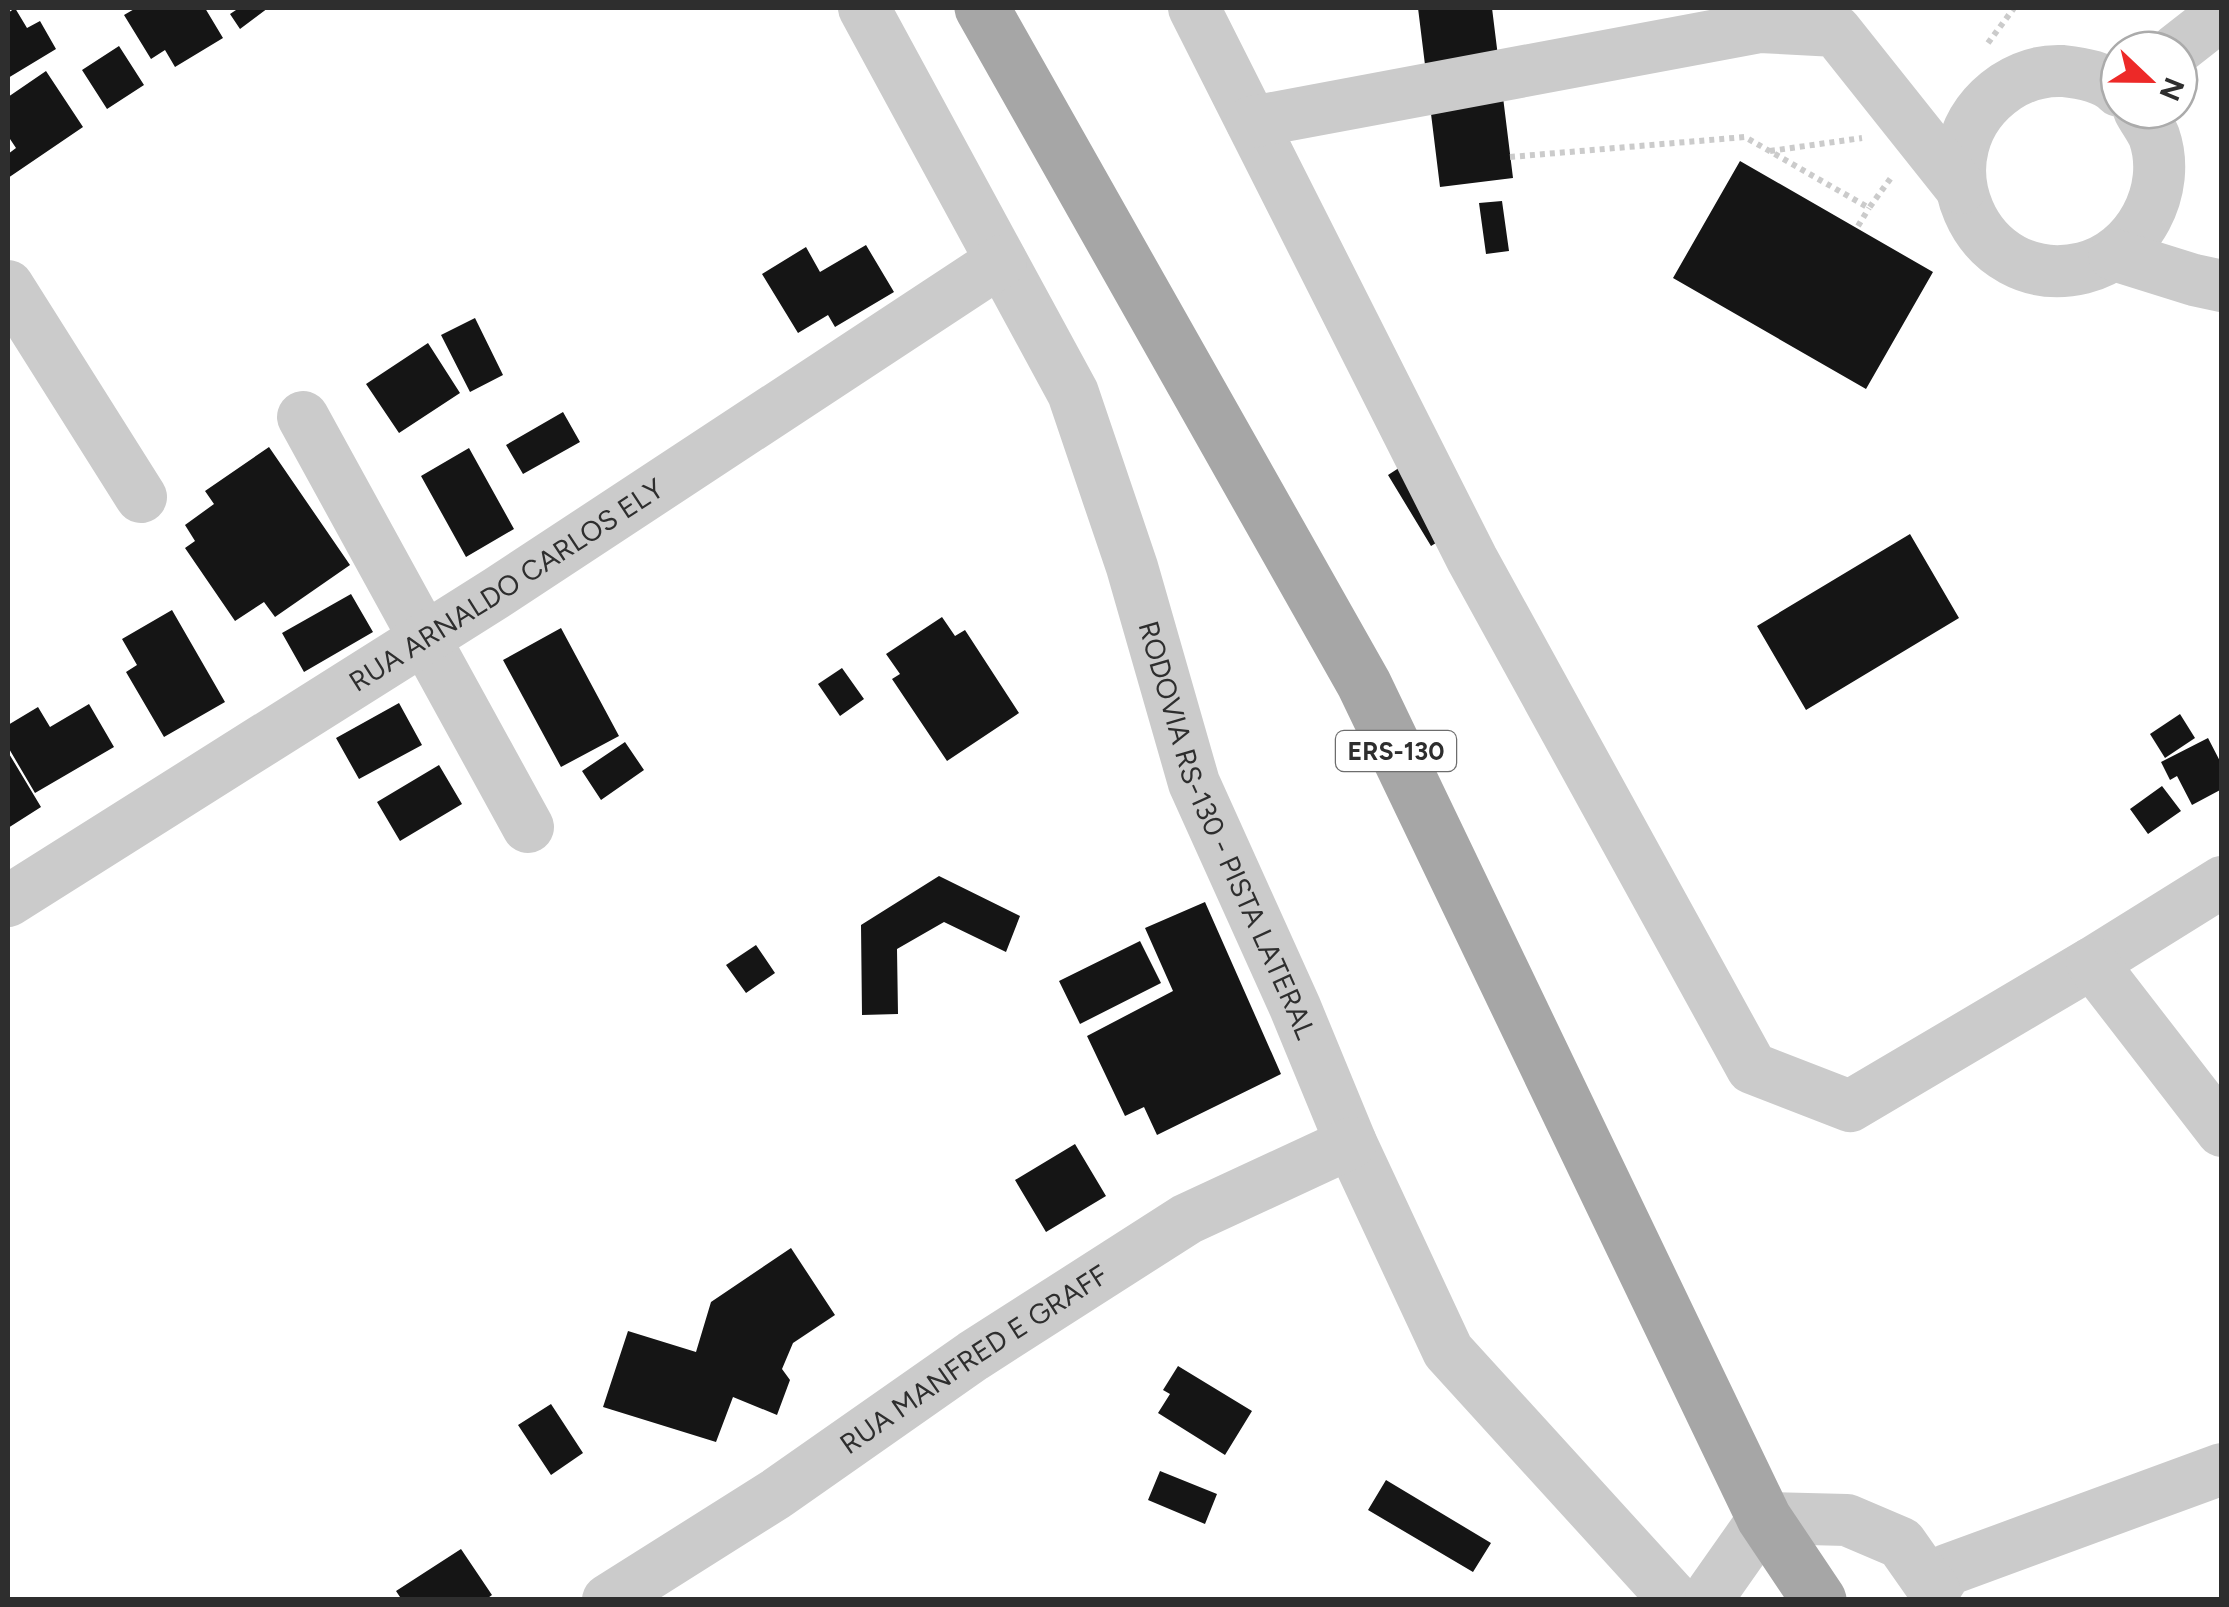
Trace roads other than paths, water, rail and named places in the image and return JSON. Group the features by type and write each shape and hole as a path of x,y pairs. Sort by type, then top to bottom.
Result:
{"main road":[{"name":"ERS-130","path":"982,8 1364,684 1764,1518 1819,1600"}],"street":[{"name":"RODOVIA RS-130 - PISTA LATERAL","path":"864,8 1073,393 1132,567 1194,783 1351,1142 1448,1351 1675,1600"},
{"path":"1194,8 1472,559 1752,1068 1850,1106 2222,882"},
{"path":"1252,122 1763,14 1836,31 1960,188 1971,219 1992,245 2019,263 2051,270 2084,268 2114,254 2138,232 2154,203 2160,170 2150,130"},
{"path":"2199,32 2222,14"},
{"path":"1960,188 1960,156 1970,124 1990,98 2017,80 2049,70 2082,73 2099,80"},
{"path":"2114,254 2222,286"},
{"name":"RUA ARNALDO CARLOS ELY","path":"8,901 498,592 1001,261"},
{"path":"8,286 141,497"},
{"path":"302,417 528,827"},
{"path":"2092,963 2222,1130"},
{"name":"RUA MANFRED E GRAFF","path":"608,1600 776,1494 973,1356 1187,1219 1351,1142"},
{"path":"1710,1600 1764,1518 1848,1520 1901,1543 1947,1590 2222,1469"}]}
